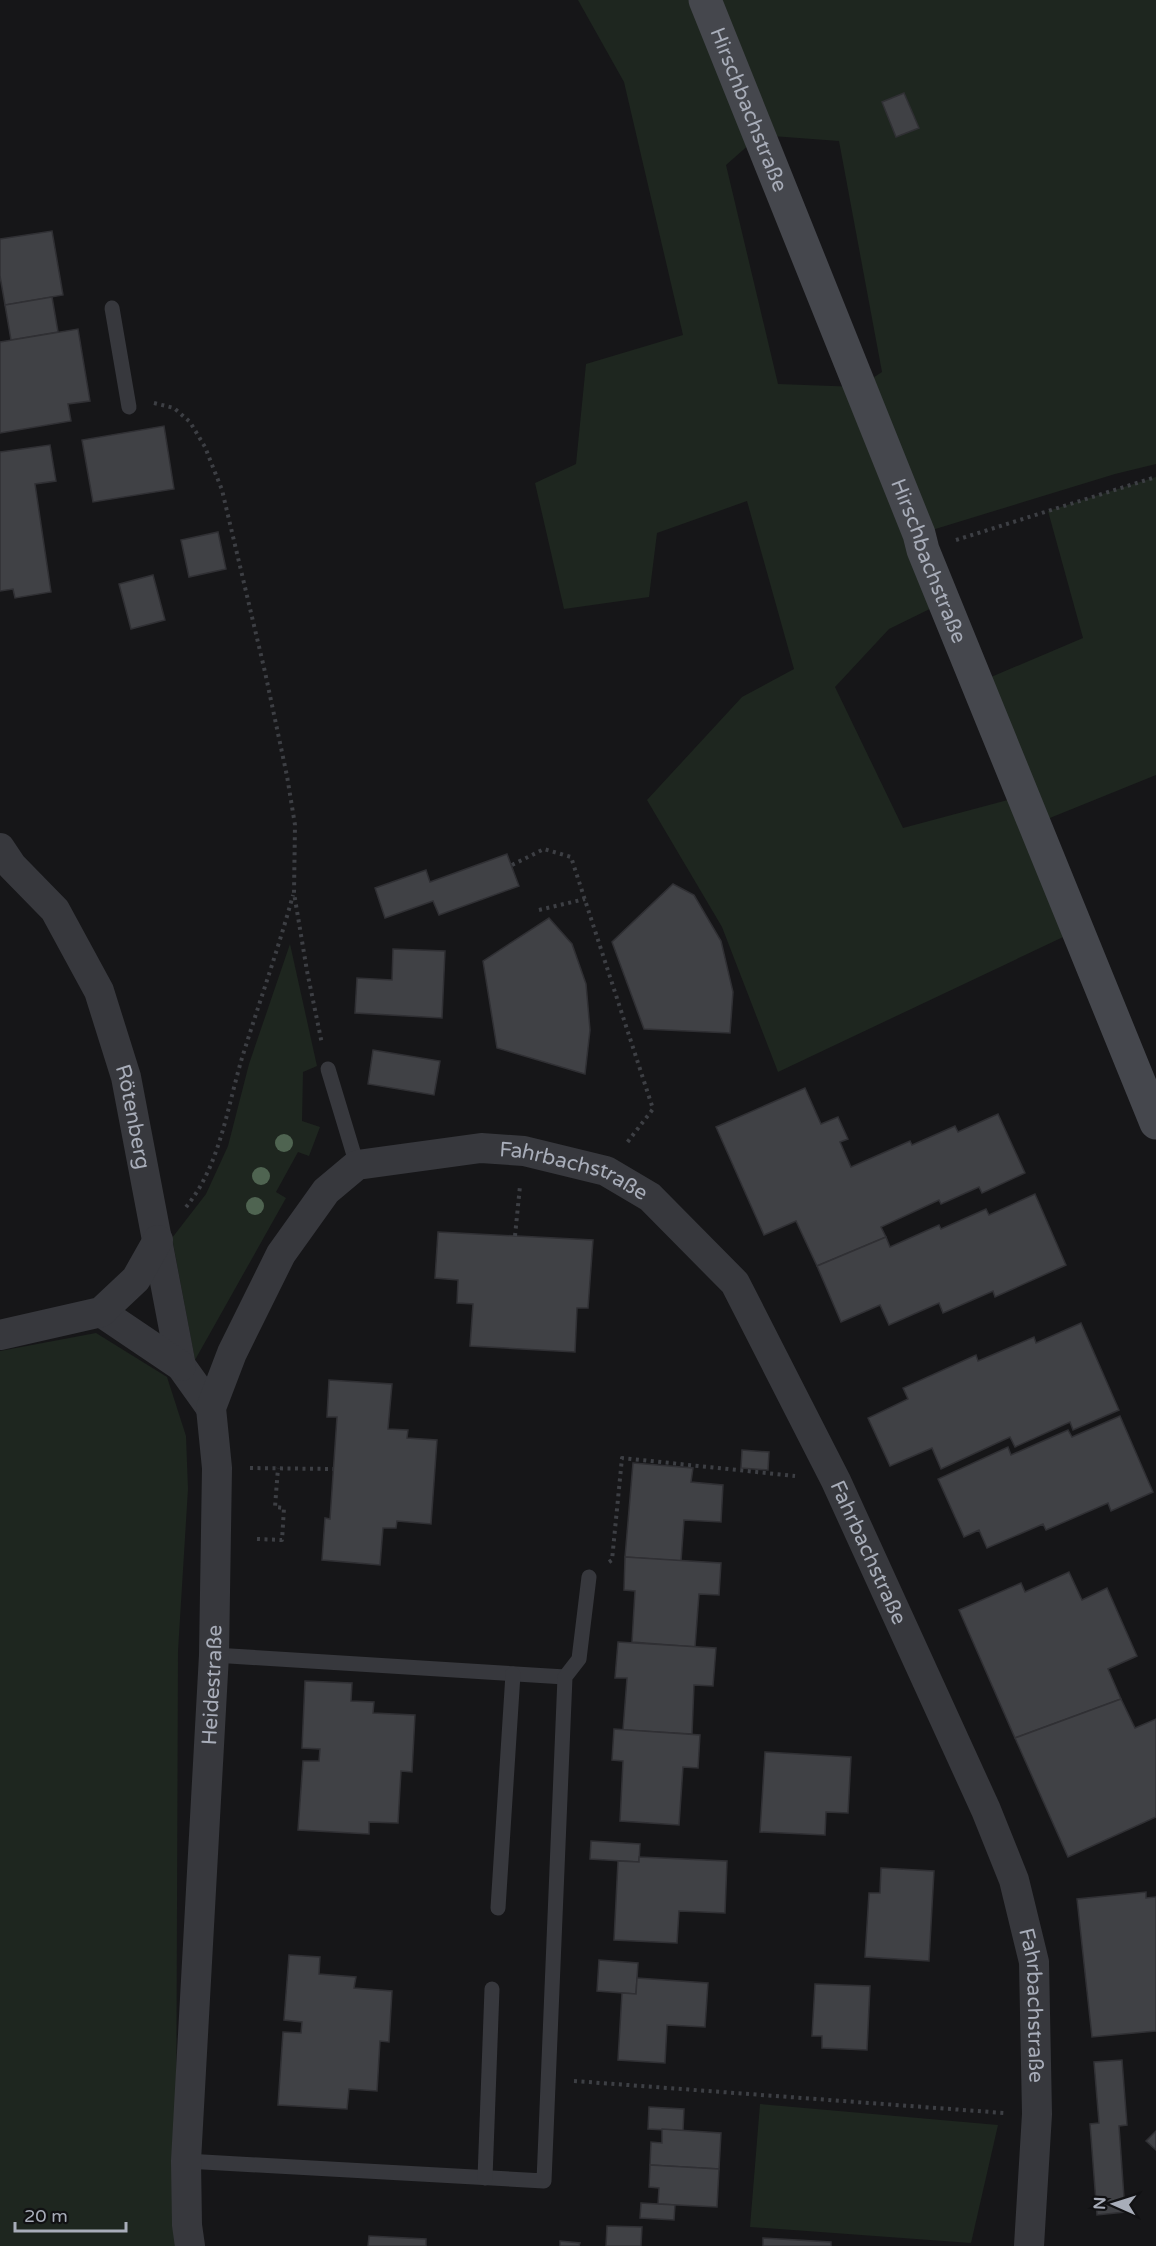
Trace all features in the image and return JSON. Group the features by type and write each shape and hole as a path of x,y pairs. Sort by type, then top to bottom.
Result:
{"street":[{"name":"Hirschbachstraße","path":"705,0 919,534 923,550 1156,1123"},
{"name":"Rötenberg","path":"0,848 12,866 55,910 99,991 126,1077 181,1366 211,1408"},
{"name":"Fahrbachstraße","path":"357,1165 481,1148 524,1151 606,1171 650,1197 735,1283 836,1481 986,1810 1014,1880 1034,1962 1037,2114 1029,2246"},
{"name":"Heidestraße","path":"190,2246 187,2225 186,2161 214,1654 217,1468 211,1408 232,1353 281,1254 326,1191 357,1165"},
{"path":"0,1335 101,1312 136,1279 158,1240"},
{"path":"101,1312 181,1366"}],"lane":[{"path":"112,308 129,407"},
{"path":"328,1069 357,1165"},
{"path":"186,2161 544,2181 565,1677 579,1659 589,1577"},
{"path":"214,1654 565,1677"},
{"path":"498,1908 513,1674"},
{"path":"484,2178 492,1989"}],"path":[{"path":"129,407 156,402 174,408 190,422 205,447 222,490 261,652 287,776 294,825 294,893 307,971 328,1069"},
{"path":"923,550 1156,477"},
{"path":"512,865 544,849 571,857 653,1109 606,1171"},
{"path":"158,1240 195,1196 215,1154 242,1058 294,893"},
{"path":"539,910 585,898"},
{"path":"515,1236 524,1151"},
{"path":"589,1577 612,1560 622,1458 836,1481"},
{"path":"217,1468 333,1468"},
{"path":"257,1539 282,1540 284,1508 275,1507 278,1468"},
{"path":"548,2079 1037,2114"}],"shaded area":[{"path":"578,0 1156,0 1156,464 1115,474 919,534 944,602 889,629 835,687 903,828 1023,796 977,683 1083,638 1048,511 1156,477 1156,775 1035,824 1078,930 778,1072 722,927 647,800 742,697 794,669 747,501 657,533 649,597 564,609 535,483 576,464 586,364 683,335 624,82","holes":["760,135 839,141 882,372 859,387 778,384 726,165"]},
{"path":"290,944 317,1066 303,1072 302,1121 320,1127 309,1156 298,1152 276,1192 286,1198 195,1360 172,1238 206,1194 228,1146 249,1064"},
{"path":"96,1333 167,1377 186,1436 188,1489 178,1651 176,2169 182,2246 0,2246 0,1351"},
{"path":"760,2104 998,2125 971,2243 750,2227"}],"building":[{"path":"904,93 919,128 896,137 882,102"},
{"path":"52,231 63,295 5,305 0,276 0,239"},
{"path":"52,297 58,332 11,340 5,305"},
{"path":"78,329 90,401 68,404 71,421 0,433 0,342"},
{"path":"164,426 174,489 93,502 82,440"},
{"path":"50,445 56,481 35,484 51,592 15,598 13,589 0,591 0,452"},
{"path":"218,532 226,569 189,577 181,540"},
{"path":"153,575 165,620 131,629 119,584"},
{"path":"507,854 519,886 439,915 433,901 385,918 375,888 426,870 430,882"},
{"path":"673,884 694,895 721,941 733,992 730,1033 644,1029 612,942"},
{"path":"549,918 572,944 586,984 590,1030 585,1074 497,1048 483,961"},
{"path":"393,949 445,951 442,1018 355,1013 357,978 392,980"},
{"path":"373,1050 440,1061 434,1095 368,1084"},
{"path":"805,1088 821,1124 838,1117 848,1139 840,1142 851,1167 910,1141 912,1145 955,1126 958,1132 998,1114 1025,1173 982,1193 979,1187 941,1204 939,1200 881,1227 886,1237 817,1266 796,1221 764,1235 716,1127"},
{"path":"1035,1194 1066,1265 995,1297 993,1291 943,1313 939,1303 889,1325 880,1305 841,1322 817,1266 886,1237 890,1247 939,1225 941,1229 986,1209 989,1215"},
{"path":"438,1232 593,1240 588,1308 577,1308 575,1352 470,1346 473,1304 457,1303 458,1280 435,1278"},
{"path":"1081,1323 1119,1410 1073,1430 1070,1422 1015,1447 1010,1437 941,1469 932,1448 890,1466 868,1418 908,1399 903,1388 976,1355 978,1361 1034,1337 1036,1343"},
{"path":"329,1380 392,1384 388,1429 408,1430 407,1438 437,1440 431,1524 397,1521 396,1528 383,1528 380,1565 322,1560 325,1518 330,1519 337,1417 327,1417"},
{"path":"1120,1416 1153,1492 1111,1511 1108,1503 1046,1530 1043,1524 987,1548 979,1530 964,1537 938,1479 1008,1447 1011,1455 1068,1430 1072,1437"},
{"path":"742,1450 769,1452 768,1470 741,1468"},
{"path":"633,1463 693,1468 691,1482 723,1485 721,1522 684,1520 681,1561 625,1557"},
{"path":"625,1557 721,1563 719,1595 699,1594 695,1647 632,1642 635,1591 624,1590"},
{"path":"1069,1572 1082,1600 1107,1588 1137,1656 1108,1669 1121,1699 1015,1738 959,1610 1021,1583 1025,1592"},
{"path":"618,1642 716,1648 713,1686 694,1685 692,1734 623,1730 627,1678 615,1678"},
{"path":"305,1681 352,1683 351,1701 374,1702 373,1713 415,1715 412,1772 401,1771 398,1823 369,1822 369,1834 298,1830 303,1761 319,1761 320,1749 302,1748"},
{"path":"1121,1699 1135,1728 1156,1719 1156,1817 1068,1857 1015,1738"},
{"path":"614,1729 700,1735 698,1768 683,1767 679,1825 620,1821 623,1761 612,1760"},
{"path":"765,1752 851,1757 848,1813 826,1812 825,1835 760,1832"},
{"path":"591,1841 640,1844 639,1862 590,1859"},
{"path":"639,1857 727,1861 725,1913 679,1911 677,1943 614,1940 618,1861 639,1862"},
{"path":"881,1868 934,1871 929,1961 865,1957 869,1893 880,1893"},
{"path":"1146,1892 1146,1898 1156,1897 1156,2031 1092,2037 1077,1899"},
{"path":"289,1955 320,1957 319,1974 356,1977 354,1988 392,1991 389,2042 380,2041 377,2091 349,2089 347,2109 278,2105 283,2032 301,2033 302,2022 284,2020"},
{"path":"599,1960 638,1963 636,1994 597,1991"},
{"path":"637,1978 708,1983 705,2027 667,2025 665,2063 618,2060 622,1993 636,1994"},
{"path":"815,1984 870,1986 867,2050 822,2048 822,2036 812,2036"},
{"path":"1122,2060 1127,2125 1119,2126 1125,2212 1097,2215 1090,2124 1099,2123 1094,2062"},
{"path":"649,2107 684,2109 683,2131 648,2129"},
{"path":"662,2129 721,2133 719,2169 650,2165 651,2142 662,2143"},
{"path":"1156,2131 1156,2150 1146,2141"},
{"path":"650,2165 719,2169 717,2207 658,2204 659,2188 649,2187"},
{"path":"641,2203 675,2205 674,2220 640,2218"},
{"path":"607,2226 642,2227 641,2246 606,2246"},
{"path":"369,2236 426,2239 426,2246 368,2246"},
{"path":"763,2238 831,2242 831,2246 763,2246"},
{"path":"560,2241 580,2243 579,2246 560,2246"}]}
